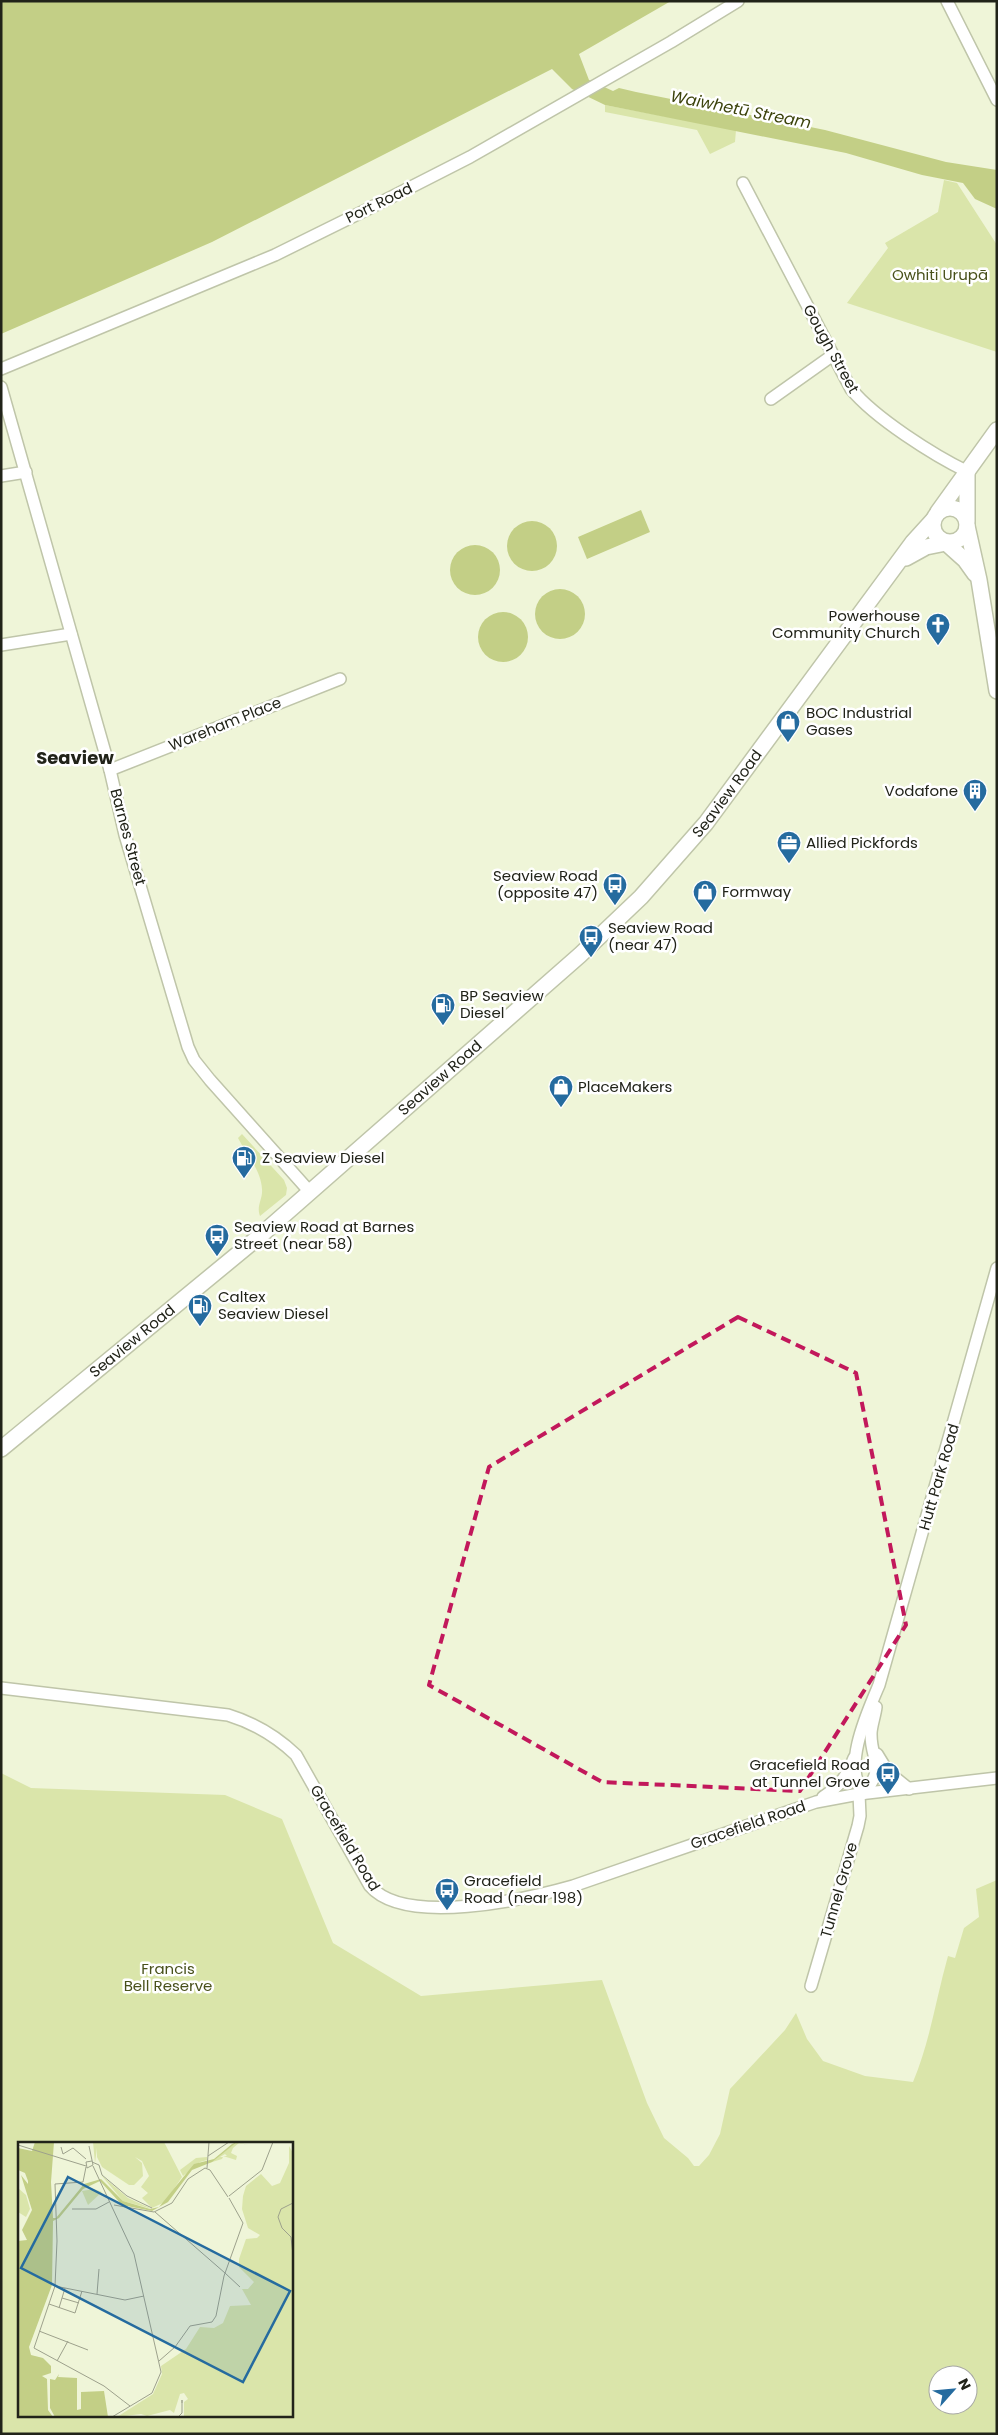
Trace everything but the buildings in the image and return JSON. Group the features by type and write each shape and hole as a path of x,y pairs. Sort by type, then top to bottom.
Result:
{"main road":[{"name":"Seaview Road","path":"1,1449 210,1278 310,1192 580,955 659,878 729,795 900,561 936,516 997,430"},
{"path":"946,543 959,540 966,531 967,472"},
{"path":"979,580 965,560 934,533 936,516 952,508 962,513 967,523 979,580 997,691"},
{"name":"Seaview Road","path":"900,561 926,547 946,543"}],"street":[{"name":"Port Road","path":"1,369 274,255 470,157 671,42 738,1"},
{"path":"947,1 997,100"},
{"name":"Gough Street","path":"743,183 833,355 851,388 861,401 946,461 967,472"},
{"path":"771,399 833,355"},
{"name":"Barnes Street","path":"1,387 110,770 125,835 192,1054 210,1080 310,1192"},
{"path":"1,476 26,472"},
{"path":"1,644 71,634"},
{"name":"Wareham Place","path":"110,770 340,679"},
{"name":"Hutt Park Road","path":"816,1802 840,1786 847,1776 856,1753 879,1685 997,1268"},
{"name":"Hutt Park Road","path":"861,1793 876,1774 871,1735 879,1685"},
{"name":"Gracefield Road","path":"1,1688 228,1715 251,1722 282,1742 296,1755 370,1886 378,1895 392,1901 446,1908 537,1896 573,1886 816,1802 861,1793 997,1778"},
{"path":"873,1746 888,1772 909,1789"},
{"name":"Hutt Park Road","path":"856,1753 858,1784 861,1793"},
{"name":"Tunnel Grove","path":"811,1986 858,1826 861,1793"}],"highlighted area":[{"path":"738,1317 856,1373 906,1625 800,1791 602,1782 429,1685 489,1467"}],"green space":[{"path":"605,105 736,130 735,142 710,154 697,130 605,112"},
{"name":"Owhiti Urupā","path":"944,180 957,183 997,245 997,352 847,303 888,248 885,243 938,212"},
{"path":"242,1134 284,1180 287,1188 286,1195 260,1216 261,1182 256,1169 238,1138"},
{"name":"Francis Bell Reserve","path":"1,1773 31,1788 225,1795 282,1819 333,1943 421,1996 602,1980 647,2103 664,2138 688,2158 694,2166 699,2166 709,2155 720,2134 730,2089 785,2030 796,2013 807,2039 823,2061 865,2076 913,2082 928,2036 948,1956 955,1958 964,1928 979,1917 976,1889 997,1880 997,2434 1,2434"}],"shaded area":[{"path":"1,1 671,1 579,54 589,80 613,91 619,88 825,130 946,162 997,170 997,209 975,199 963,183 922,175 846,153 605,105 572,89 552,69 212,242 1,334"},
{"path":"641,510 650,532 587,559 578,537"},
{"path":"537,521 550,528 556,536 556,556 550,564 542,570 527,571 514,564 508,556 507,541 514,528 522,522"},
{"path":"480,545 493,552 499,560 499,580 493,588 485,594 470,595 457,588 451,580 450,565 457,552 465,546"},
{"path":"565,589 578,596 584,604 584,624 578,632 570,638 555,639 542,632 536,624 535,609 542,596 550,590"},
{"path":"508,612 521,619 527,627 527,647 521,655 513,661 498,662 485,655 479,647 478,632 485,619 493,613"}],"place":[{"name":"Powerhouse Community Church","path":"938,646"},
{"name":"BOC Industrial Gases","path":"788,743"},
{"name":"Vodafone","path":"975,812"},
{"name":"Allied Pickfords","path":"789,864"},
{"name":"Seaview Road (opposite 47)","path":"615,906"},
{"name":"Formway","path":"705,913"},
{"name":"Seaview Road (near 47)","path":"591,958"},
{"name":"BP Seaview Diesel","path":"443,1026"},
{"name":"PlaceMakers","path":"561,1108"},
{"name":"Z Seaview Diesel","path":"244,1179"},
{"name":"Seaview Road at Barnes Street (near 58)","path":"217,1257"},
{"name":"Caltex Seaview Diesel","path":"200,1327"},
{"name":"Gracefield Road at Tunnel Grove","path":"888,1795"},
{"name":"Gracefield Road (near 198)","path":"447,1911"}],"district":[{"name":"Seaview","path":"75,758"}],"water label":[{"name":"Waiwhetū Stream","path":"741,109"}]}
